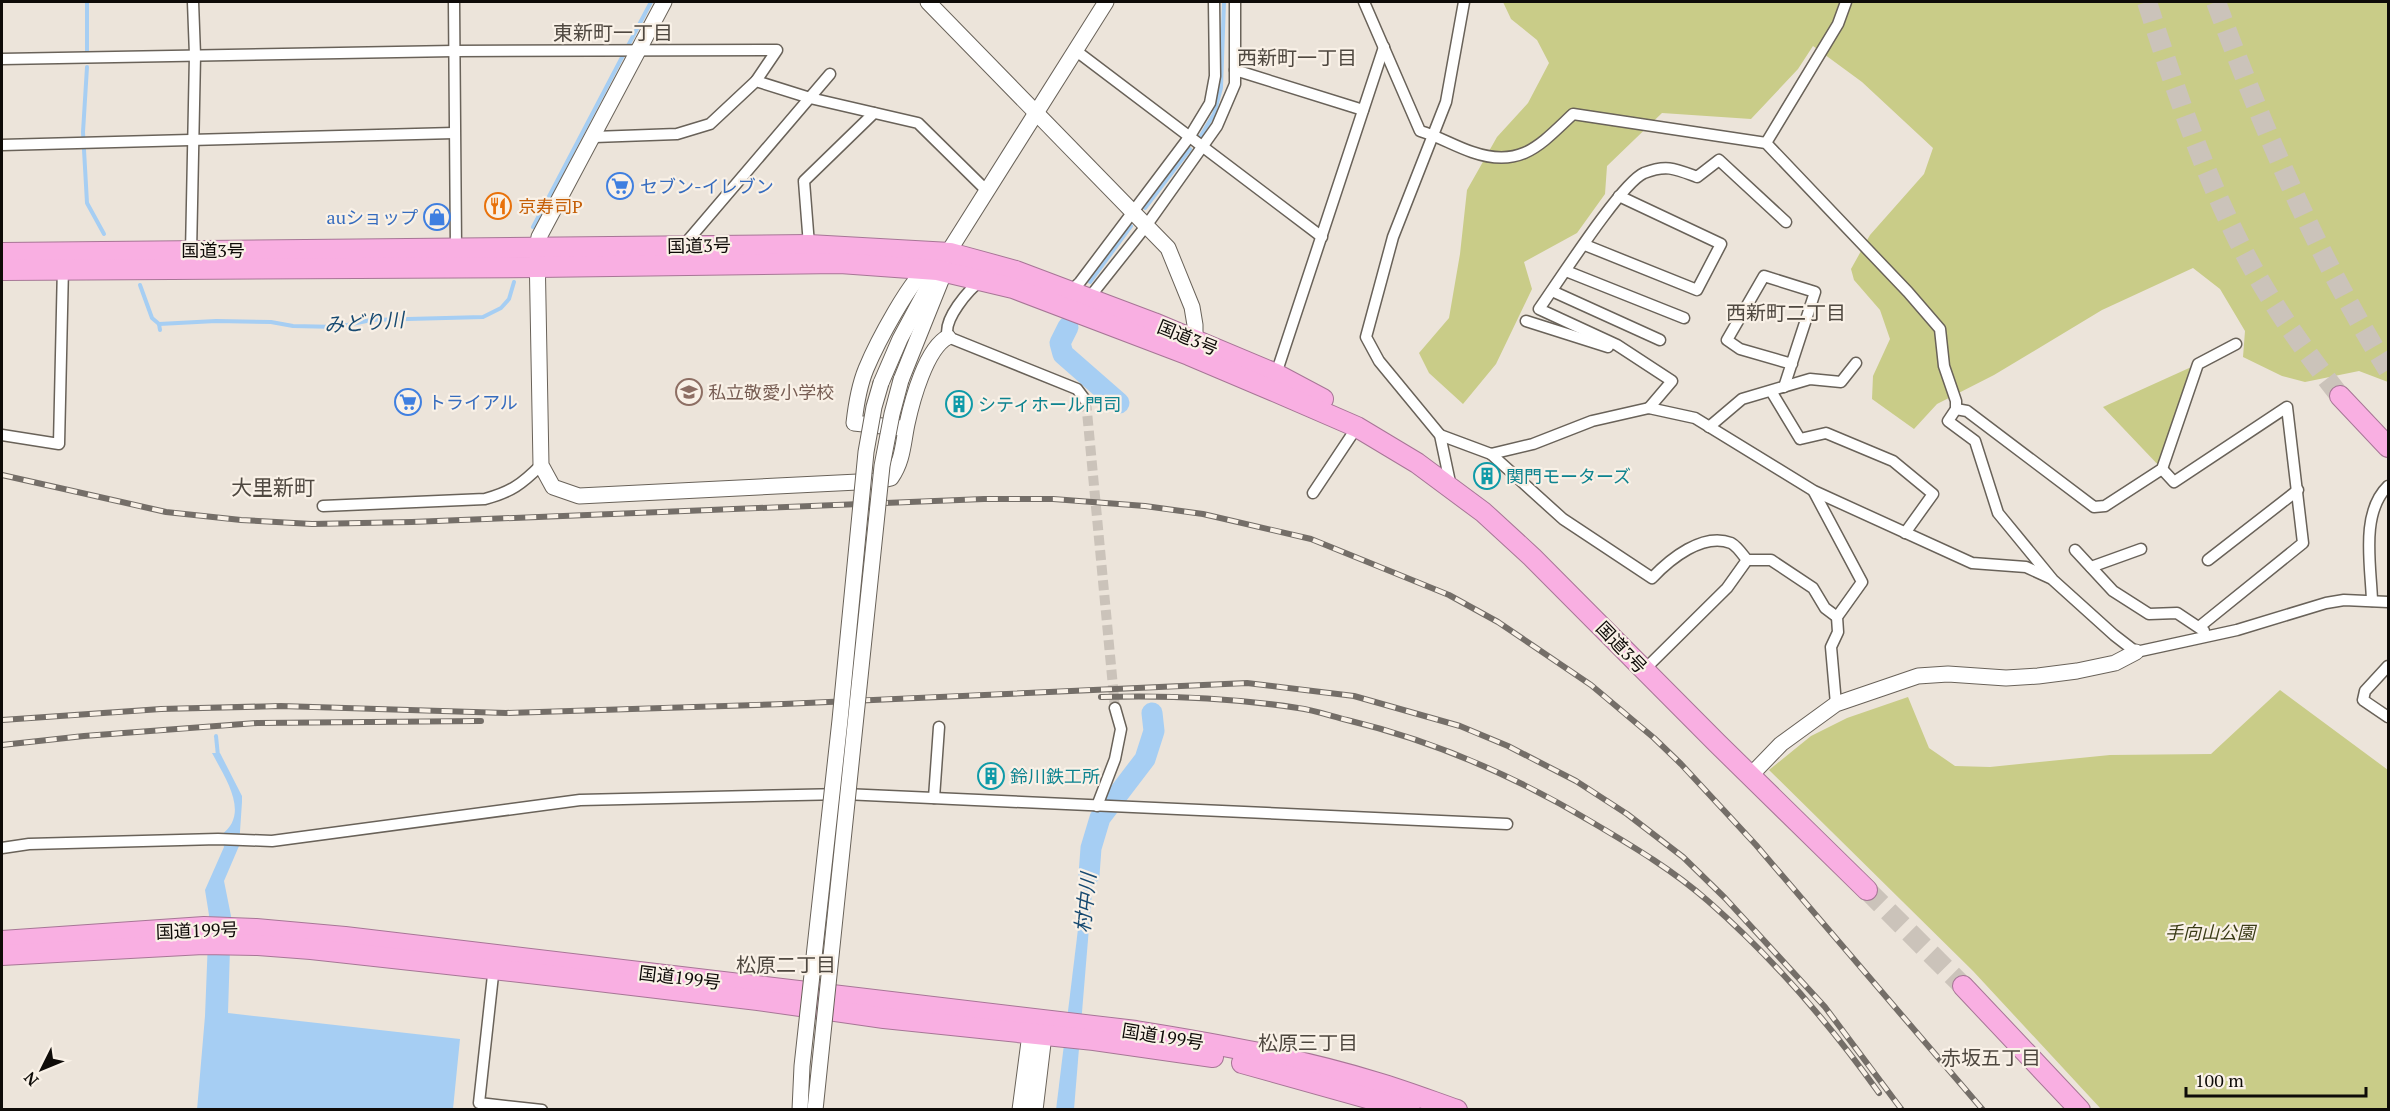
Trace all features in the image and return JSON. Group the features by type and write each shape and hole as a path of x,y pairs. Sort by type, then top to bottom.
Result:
{"highway":[{"name":"国道3号","path":"191,259 456,249 537,258 684,245 809,245 939,266 1276,374 1328,402 1357,427"},
{"name":"国道3号","path":"2,253 64,261"},
{"name":"国道3号","path":"2,270 64,261 537,258 840,263 1016,271 1089,298 1357,427 1417,463 1451,487 1484,512 1532,557 1867,890"},
{"path":"2340,396 2388,447"},
{"name":"国道199号","path":"2,955 204,936"},
{"name":"国道199号","path":"2,941 204,936 257,937 356,954 494,963 573,978 884,1018 1047,1029 1225,1046 1377,1083 1457,1110"},
{"path":"1963,986 2080,1110"},
{"name":"国道199号","path":"1094,1033 1222,1058 1320,1083 1410,1110"}],"street":[{"path":"191,259 195,55 193,2"},
{"path":"454,2 456,249"},
{"path":"664,2 539,237 537,258 541,465 553,487 579,496 878,481 891,478 898,465 919,381 939,344 948,337"},
{"path":"928,2 1168,248 1192,307 1195,325 1192,347"},
{"path":"800,1110 802,1066 840,720 866,452 874,407 881,383 900,339 939,266 1106,2"},
{"path":"1071,291 1190,136 1210,103 1215,76 1214,2"},
{"path":"1089,298 1146,226 1217,126 1235,84 1235,2"},
{"path":"1364,2 1420,131 1472,152 1505,159 1538,147 1573,114 1766,143 1908,292 1940,329 1944,366 1956,401 1956,409 1948,421 1975,441 1998,513 2053,579 2136,652"},
{"path":"1451,487 1440,435 1379,361 1366,337 1393,237 1446,102 1464,2"},
{"path":"1766,143 1839,24 1845,2"},
{"path":"1276,374 1384,47"},
{"path":"2,59 454,51 777,50 756,81 710,124 677,134 594,136"},
{"path":"1075,50 1322,237"},
{"path":"1235,70 1363,110"},
{"path":"684,245 830,74"},
{"path":"756,81 810,98 918,123 986,190"},
{"path":"809,245 804,182 874,113"},
{"path":"2,145 454,133"},
{"path":"1649,408 1672,381 1617,345 1539,309 1619,196 1642,174 1671,167 1698,177 1719,160 1786,222"},
{"path":"1584,245 1697,290 1721,244 1619,196"},
{"path":"2,435 59,444 64,261"},
{"path":"815,1110 882,466 901,380 939,266"},
{"path":"906,428 854,423 866,370 892,320 939,266"},
{"path":"1566,271 1684,318"},
{"path":"1784,387 1815,292 1764,276 1727,340 1740,349 1792,364"},
{"path":"982,280 960,303 948,325 946,332 948,337 1077,389 1086,401"},
{"path":"1552,291 1660,340"},
{"path":"1526,321 1631,354"},
{"path":"1956,409 1967,411 2094,507 2105,506 2162,469 2198,364 2236,344"},
{"path":"1709,427 1743,399 1810,379 1841,382 1856,363"},
{"path":"1771,391 1800,439 1826,433 1893,461 1933,494 1905,533"},
{"path":"2162,469 2174,482 2287,407 2303,543 2199,627"},
{"path":"1491,454 1533,444 1592,421 1649,408 1695,418 1814,491 1905,533 1972,563 2026,567 2053,579"},
{"path":"1313,493 1357,427"},
{"path":"1440,435 1491,454 1563,519 1652,578 1666,563 1708,540 1732,544 1747,560 1771,560 1813,588 1825,608 1837,617"},
{"path":"323,506 485,499 504,494 522,484 541,465"},
{"path":"2372,601 2370,522 2381,493 2388,486"},
{"path":"2208,560 2298,489"},
{"path":"1814,491 1863,582 1837,617 1838,632 1831,647 1836,704"},
{"path":"2091,567 2141,549"},
{"path":"2075,550 2114,591 2149,614 2177,613 2211,636"},
{"path":"1644,670 1727,588 1747,560"},
{"path":"1750,776 1781,744 1836,704 1918,676 1948,674 2006,678 2077,671 2115,663 2136,652 2187,639 2211,636 2326,603 2344,600 2388,602"},
{"path":"2388,666 2365,691 2363,700 2388,717"},
{"path":"1097,806 1115,759 1121,729 1114,708"},
{"path":"934,798 939,727"},
{"path":"2,848 29,844 218,839 272,841 580,800 844,794 1506,824"},
{"path":"494,963 479,1103 542,1110"},
{"path":"1020,1110 1047,1029"},
{"path":"1035,1110 1047,1029"}],"green space":[{"path":"1503,2 2388,2 2388,382 2359,371 2305,382 2282,376 2243,357 2245,331 2220,289 2193,268 2102,310 1994,375 1937,404 1914,429 1872,399 1873,376 1890,339 1880,310 1854,280 1851,269 1870,235 1924,174 1933,148 1862,82 1813,46 1798,69 1751,119 1662,113 1607,166 1605,194 1577,233 1524,262 1532,289 1496,364 1463,404 1429,373 1419,353 1449,318 1460,254 1467,190 1497,137 1528,103 1549,63 1537,40 1511,19"},
{"path":"2198,364 2162,469 2103,407"},
{"name":"手向山公園","path":"2280,690 2388,770 2388,1109 2101,1109 1973,971 1769,770 1811,736 1847,718 1908,697 1929,748 1955,766 1990,767 2110,755 2211,754"}],"water":[{"path":"212,753 220,753 242,796 239,846 224,881 231,916 228,1013 460,1039 453,1109 197,1110 205,1016 209,915 205,890 224,847 221,835 230,826 235,806 233,795"},
{"path":"1091,848 1095,855 1074,1109 1056,1110 1087,855"}],"waterway":[{"path":"87,2 87,55"},
{"name":"みどり川","path":"533,227 651,2"},
{"name":"村中川","path":"1199,139 1214,114 1221,88 1224,2"},
{"path":"87,67 83,132 87,203 104,234"},
{"name":"村中川","path":"1145,208 1190,149"},
{"name":"村中川","path":"1090,282 1131,226"},
{"name":"みどり川","path":"159,324 216,321 338,327 371,320 483,317 501,308 509,299 514,282"},
{"path":"140,285 152,318 159,324"},
{"name":"みどり川","path":"159,324 160,330"},
{"name":"村中川","path":"1068,327 1060,343 1063,354 1119,403"},
{"name":"村中川","path":"1089,875 1091,848 1100,818 1145,759 1154,731 1152,713"},
{"path":"216,736 218,756"}],"tunnel":[{"path":"2147,2 2186,118 2234,232 2282,317 2340,396"},
{"path":"2216,2 2272,143 2314,236 2337,282 2388,370"},
{"path":"1086,401 1115,708"},
{"path":"1867,890 1963,986"}],"railway":[{"path":"2,475 166,512 241,520 312,524 984,499 1053,499 1145,506 1203,514 1311,539 1449,595 1498,622 1591,685 1654,738 1756,845 1983,1110"},
{"path":"2,720 161,709 281,706 506,713 784,704 1247,683 1354,696 1460,726 1508,746 1576,781 1627,814 1683,857 1725,898 1825,1007 1902,1110"},
{"path":"1101,697 1200,698 1310,710 1412,738 1475,762 1536,791 1639,851 1708,901 1755,945 1799,992 1879,1093"},
{"path":"2,745 84,736 257,723 481,721"}],"place":[{"name":"セブン-イレブン","path":"620,186"},
{"name":"京寿司P","path":"498,206"},
{"name":"auショップ","path":"437,217"},
{"name":"私立敬愛小学校","path":"689,392"},
{"name":"トライアル","path":"408,402"},
{"name":"シティホール門司","path":"959,404"},
{"name":"関門モーターズ","path":"1487,476"},
{"name":"鈴川鉄工所","path":"991,776"}],"district":[{"name":"東新町一丁目","path":"613,32"},
{"name":"西新町一丁目","path":"1297,57"},
{"name":"西新町二丁目","path":"1786,312"},
{"name":"大里新町","path":"273,487"},
{"name":"松原二丁目","path":"786,964"},
{"name":"松原三丁目","path":"1308,1042"},
{"name":"赤坂五丁目","path":"1991,1057"}]}
